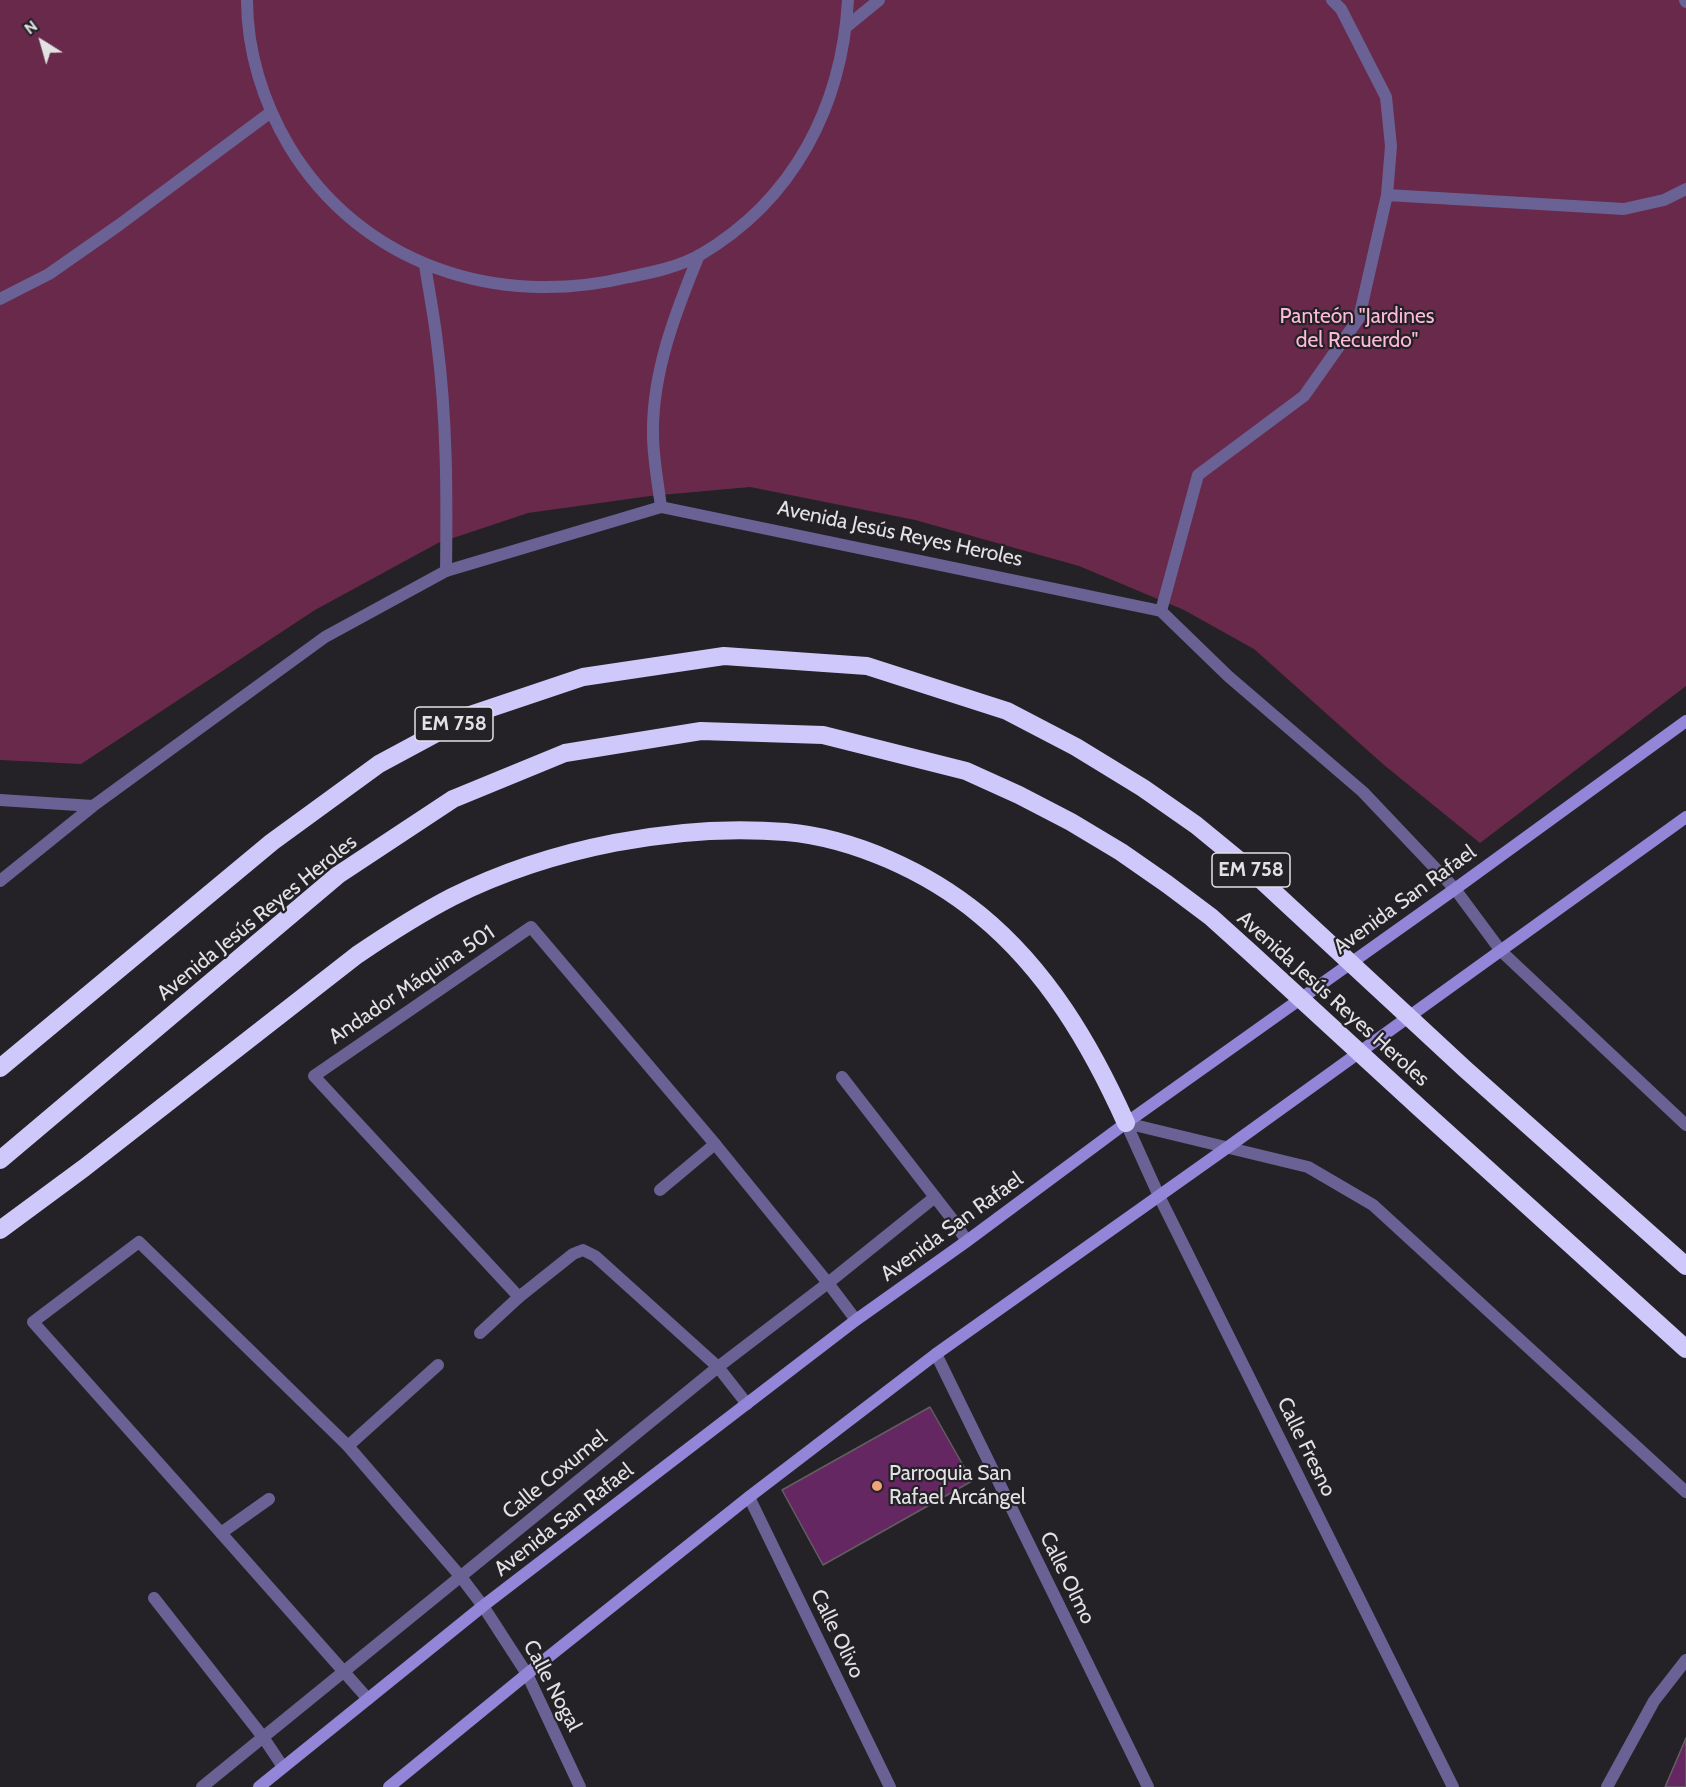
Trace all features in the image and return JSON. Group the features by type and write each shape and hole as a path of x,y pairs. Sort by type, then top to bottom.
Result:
{"highway":[{"name":"Avenida Jesús Reyes Heroles","path":"0,1068 272,842 379,764 470,715 583,677 724,656 867,666 1006,711 1076,747 1143,788 1196,825 1246,866 1465,1069 1686,1266"},
{"name":"Avenida Jesús Reyes Heroles","path":"0,1160 339,875 453,799 565,753 701,731 823,735 966,771 1071,822 1121,852 1167,884 1244,947 1686,1349"},
{"path":"0,1230 84,1168 357,955 404,924 453,897 546,860 613,843 671,834 729,831 787,832 832,840 877,855 918,874 950,893 981,915 1008,941 1061,1004 1107,1082 1126,1123"}],"main road":[{"name":"Avenida San Rafael","path":"259,1787 483,1606 856,1320 1686,721"},
{"path":"389,1787 749,1497 936,1354 1686,817"}],"street":[{"path":"247,0 250,38 255,62 272,112 282,134 303,168 338,207 379,240 425,265 499,285 549,288 610,282 677,266 699,255 744,223 789,175 808,146 824,114 840,63 848,0"},
{"path":"846,27 879,0"},
{"path":"1332,0 1341,9 1386,97 1391,146 1387,195 1359,318 1304,396 1198,475 1161,611 1228,676 1363,792 1455,889 1501,951 1686,1125"},
{"path":"0,299 49,274 272,112"},
{"path":"1387,195 1624,209 1664,200 1686,189"},
{"path":"662,507 652,435 654,396 681,301 699,255"},
{"path":"425,265 437,344 443,423 447,500 446,571"},
{"name":"Avenida Jesús Reyes Heroles","path":"0,880 93,806 325,637 446,571 662,507 1161,611"},
{"path":"0,800 93,806"},
{"name":"Andador Máquina 501","path":"519,1297 314,1076 531,927 716,1144"},
{"path":"842,1077 967,1241"},
{"path":"1126,1123 1308,1167 1373,1205 1686,1492"},
{"name":"Calle Fresno","path":"1126,1123 1159,1196 1453,1787"},
{"path":"660,1190 716,1144 856,1320"},
{"name":"Calle Coxumel","path":"202,1787 718,1367 935,1197"},
{"name":"Calle Nogal","path":"221,1533 33,1322 139,1242 348,1446 461,1577 483,1606 527,1674 580,1787"},
{"path":"480,1333 519,1297 573,1254 583,1250 595,1256 718,1367 747,1404"},
{"name":"Calle Olmo","path":"936,1354 1148,1787"},
{"path":"348,1446 438,1365"},
{"name":"Calle Olivo","path":"749,1497 890,1787"},
{"path":"268,1499 221,1533 368,1699"},
{"path":"154,1598 263,1737 283,1767"},
{"path":"1607,1787 1654,1701 1686,1660"}],"green space":[{"name":"Panteón \"Jardines del Recuerdo\"","path":"0,0 1686,0 1686,686 1480,843 1384,765 1254,649 1184,610 1079,566 915,520 750,487 650,496 528,513 438,543 315,610 81,764 0,760"}],"building":[{"name":"Parroquia San Rafael Arcángel","path":"930,1407 972,1481 823,1565 782,1490"},
{"path":"1686,1738 1686,1787 1665,1787"}],"place":[{"name":"Parroquia San Rafael Arcángel","path":"877,1486"}]}
